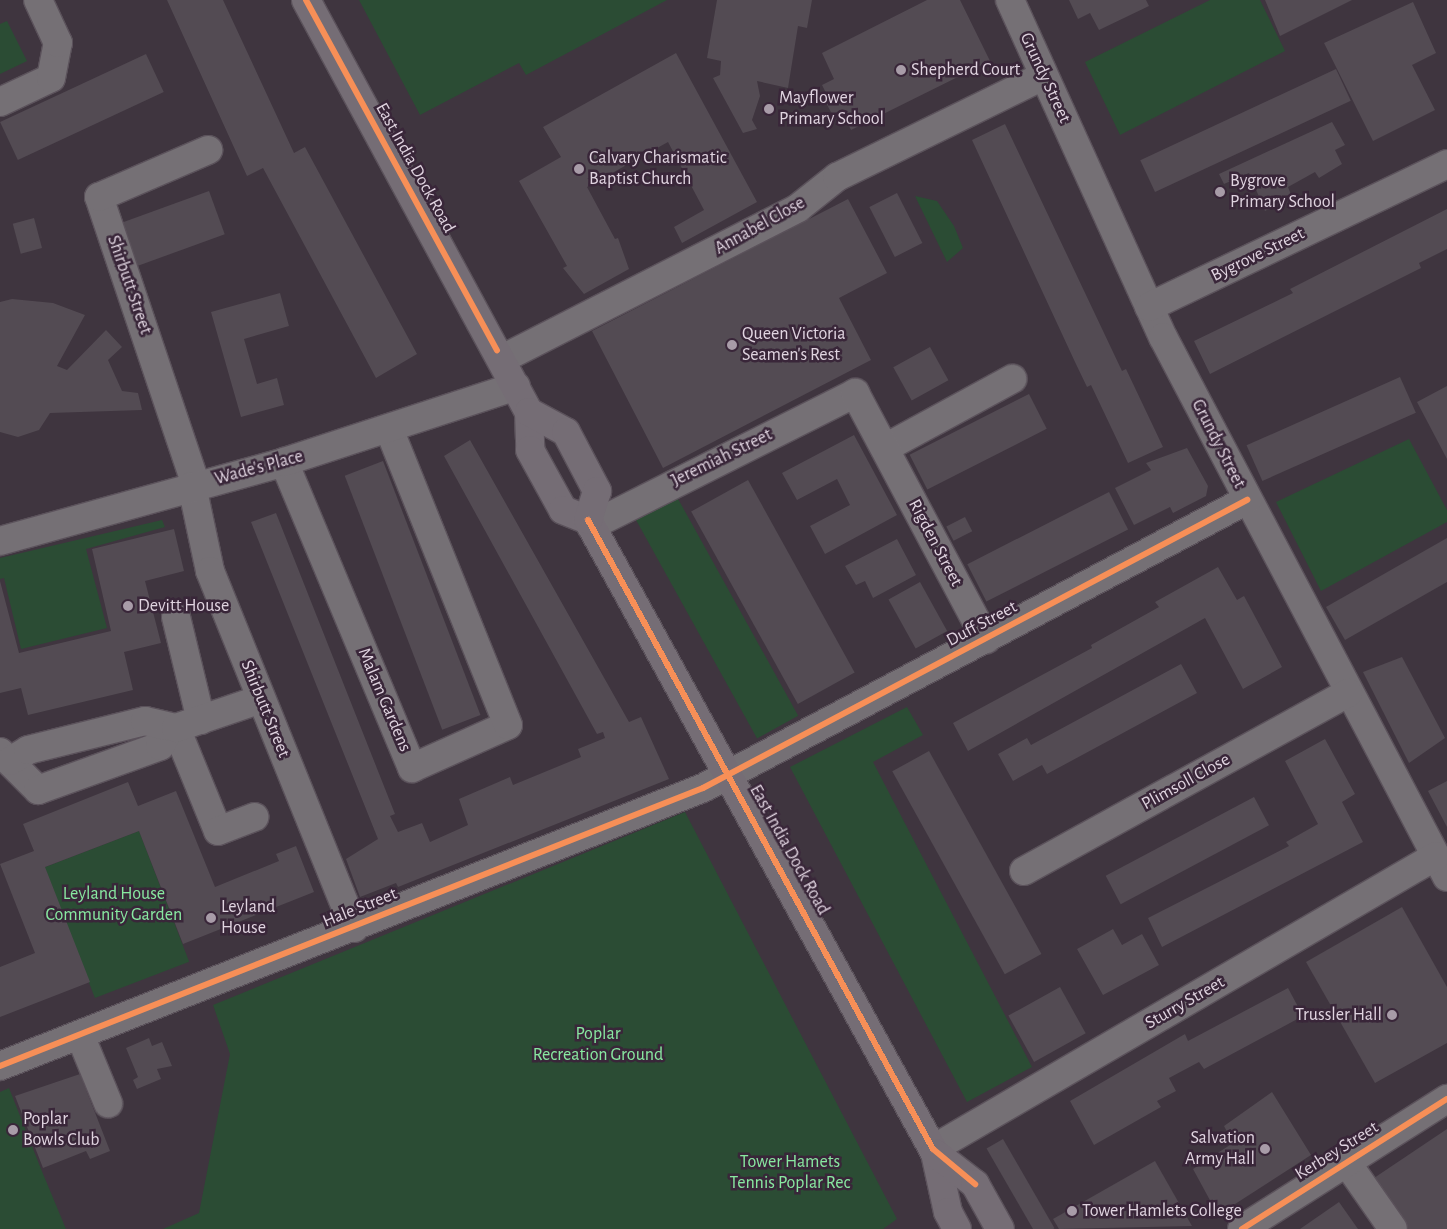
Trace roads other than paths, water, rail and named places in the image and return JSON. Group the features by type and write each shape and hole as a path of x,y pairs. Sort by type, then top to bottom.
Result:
{"highway":[{"name":"East India Dock Road","path":"306,0 516,386 529,412 530,450 558,503 563,510 589,523 730,774 934,1151 948,1212 957,1229"},
{"path":"529,412 566,432 598,491 589,523"},
{"name":"East India Dock Road","path":"934,1151 975,1184 1000,1229"}],"street":[{"path":"0,102 51,78 58,43 38,0"},
{"name":"Grundy Street","path":"1010,0 1043,76 1150,307 1247,500 1441,866"},
{"name":"Annabel Close","path":"502,359 798,208 837,177 1043,76"},
{"name":"Shirbutt Street","path":"208,150 99,198 194,486 210,571 354,928"},
{"name":"Bygrove Street","path":"1150,307 1447,164"},
{"path":"885,448 1012,379"},
{"name":"Wade's Place","path":"0,541 284,462 516,386"},
{"name":"Rigden Street","path":"855,393 986,639"},
{"name":"Jeremiah Street","path":"589,523 855,393"},
{"name":"Malam Gardens","path":"284,462 412,768 508,725 389,429"},
{"name":"Duff Street","path":"730,774 1247,500"},
{"path":"176,617 201,720"},
{"name":"Plimsoll Close","path":"1024,871 1348,693"},
{"path":"173,728 160,746 38,790 5,756 145,721 173,728 261,699"},
{"path":"173,728 218,831 254,817"},
{"name":"Hale Street","path":"0,1066 354,928 730,774"},
{"name":"Sturry Street","path":"934,1151 1441,866"},
{"path":"80,1034 108,1103"},
{"name":"Kerbey Street","path":"1242,1229 1447,1099"},
{"path":"1347,1163 1393,1229"}],"place":[{"name":"Shepherd Court","path":"901,70"},
{"name":"Mayflower Primary School","path":"769,109"},
{"name":"Calvary Charismatic Baptist Church","path":"579,169"},
{"name":"Bygrove Primary School","path":"1220,192"},
{"name":"Queen Victoria Seamen's Rest","path":"732,345"},
{"name":"Devitt House","path":"128,606"},
{"name":"Leyland House","path":"211,918"},
{"name":"Trussler Hall","path":"1392,1015"},
{"name":"Poplar Bowls Club","path":"13,1130"},
{"name":"Salvation Army Hall","path":"1265,1149"},
{"name":"Tower Hamlets College","path":"1072,1211"}],"park label":[{"name":"Leyland House Community Garden","path":"114,905"},
{"name":"Poplar Recreation Ground","path":"598,1045"},
{"name":"Tower Hamets Tennis Poplar Rec","path":"790,1173"}]}
